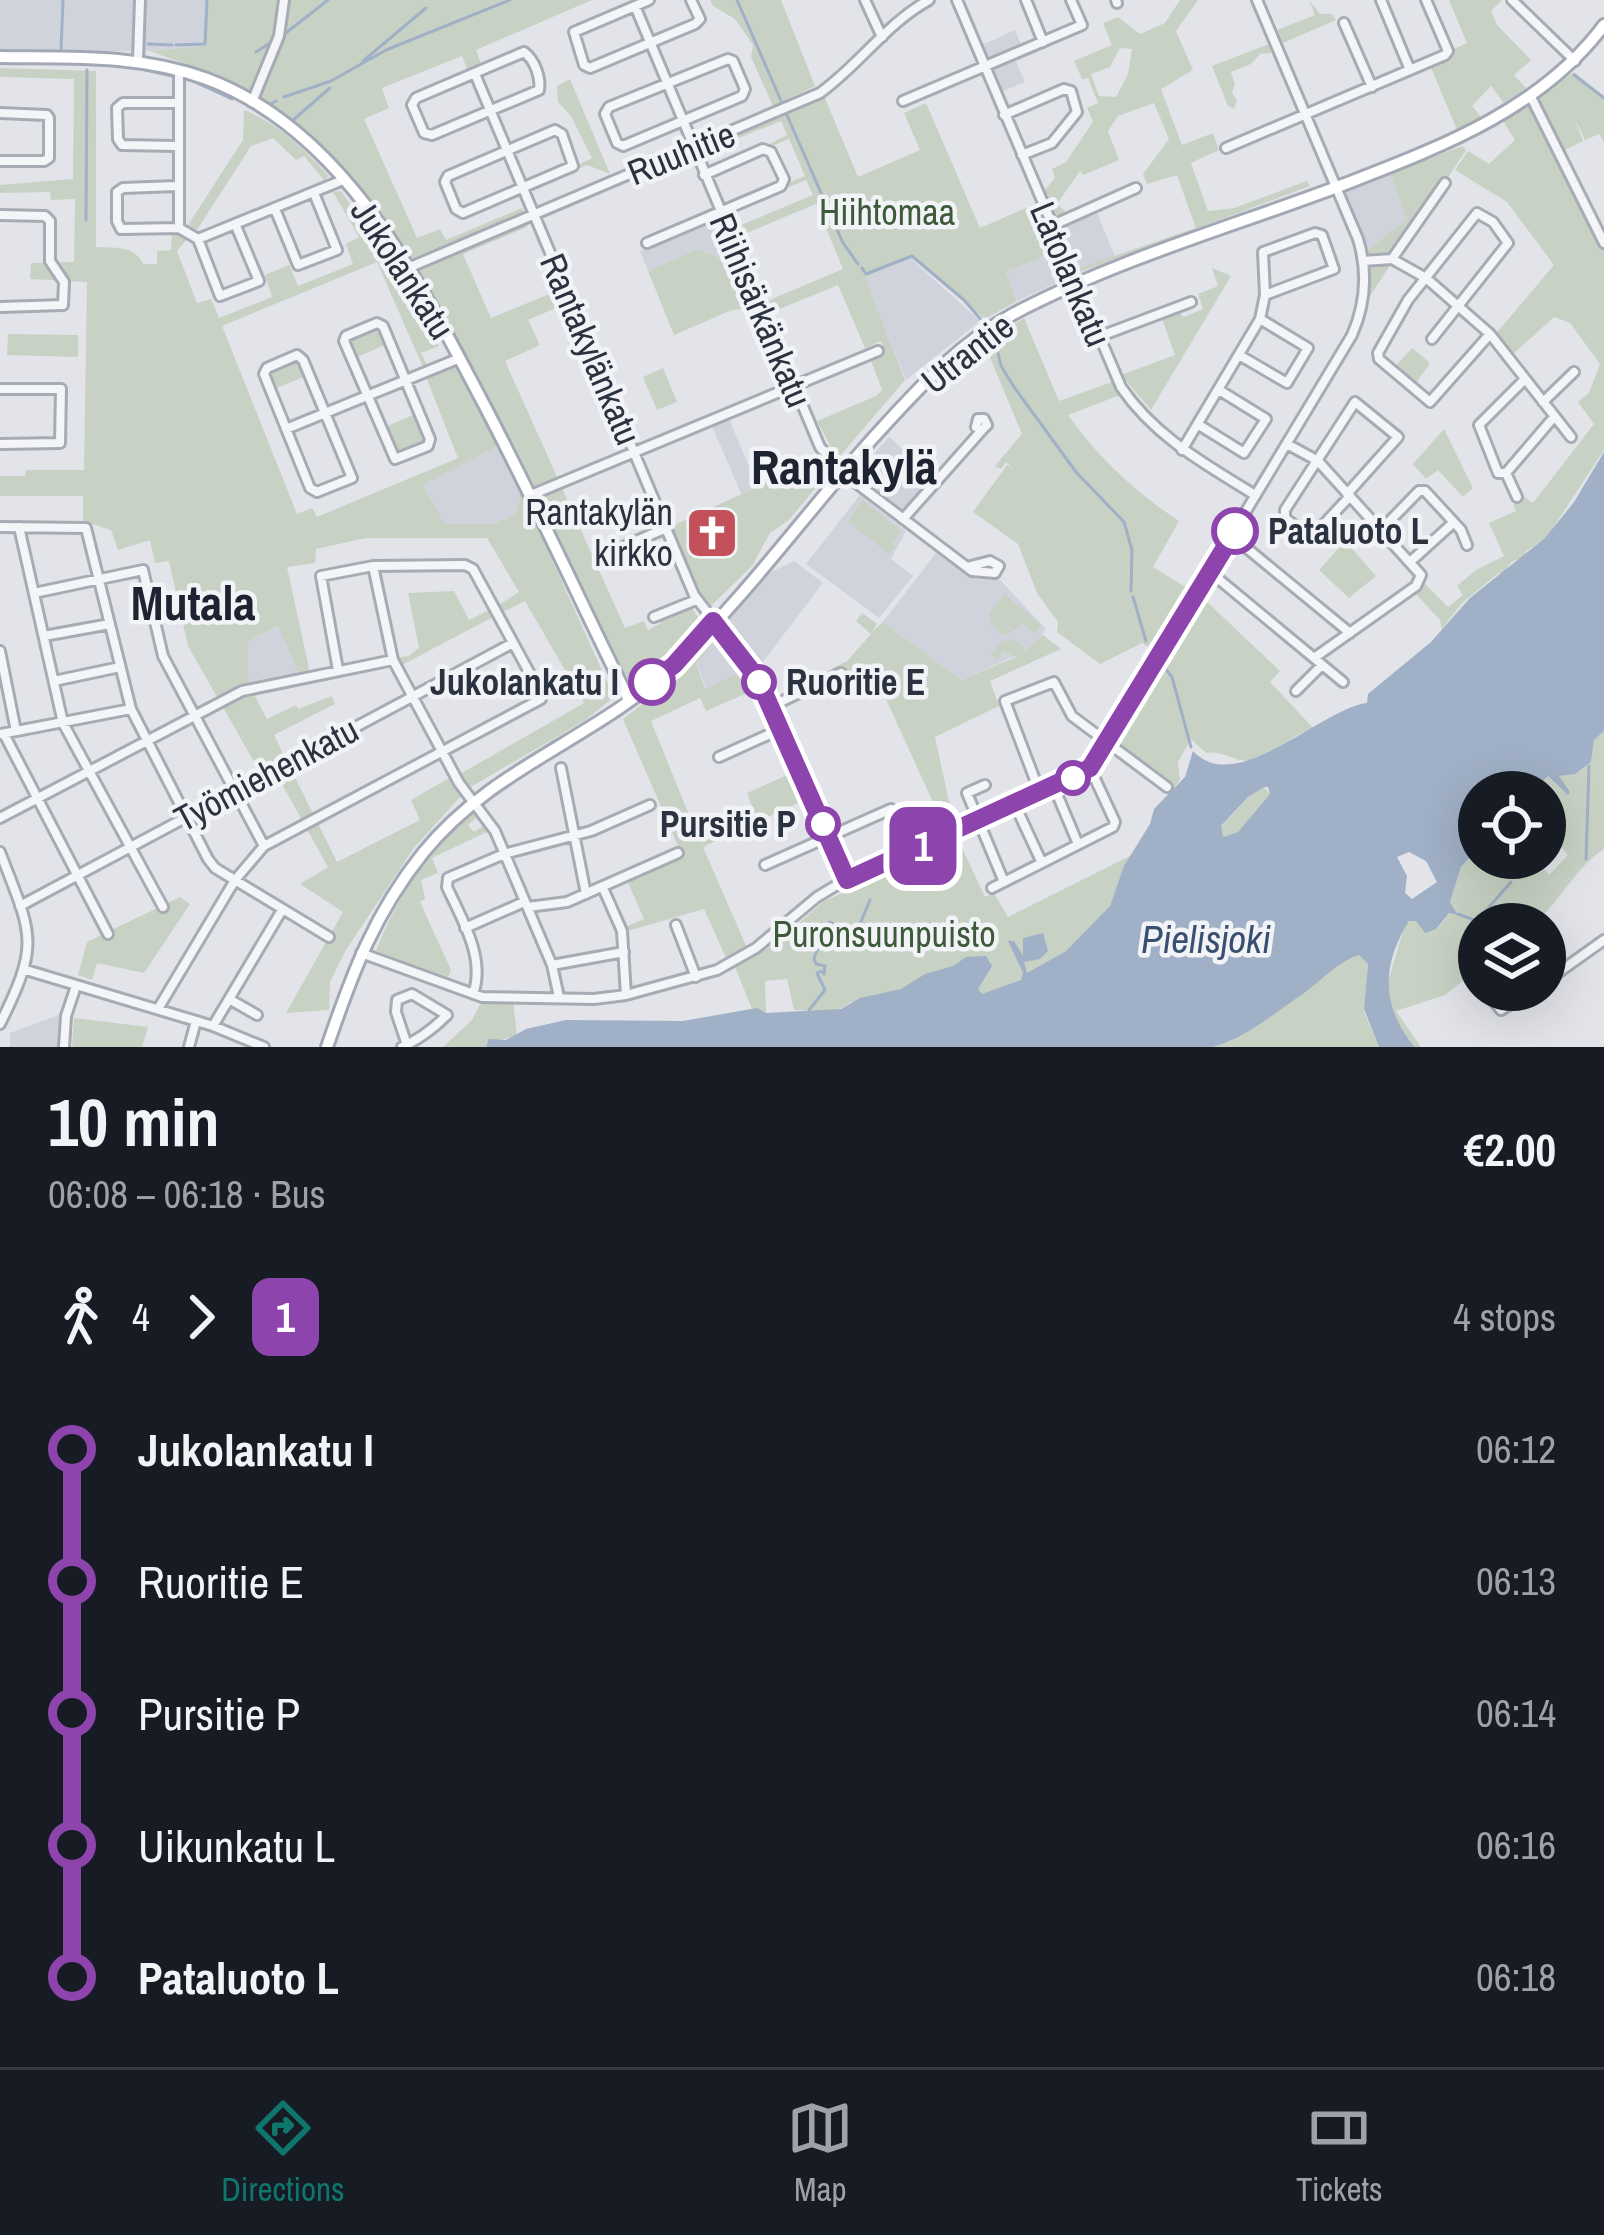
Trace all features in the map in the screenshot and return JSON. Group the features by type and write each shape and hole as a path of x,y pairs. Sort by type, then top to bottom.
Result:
{"main road":[{"name":"Utrantie","path":"330,1047 362,953 421,855 472,800 629,700 674,665 918,388 975,337 1075,284 1451,143 1575,61 1604,25"},
{"name":"Jukolankatu","path":"0,57 138,60 180,70 252,102 307,142 343,180 408,268 460,358 629,700"}],"street":[{"path":"138,60 140,0"},
{"path":"252,102 279,36 284,0"},
{"path":"649,0 574,32 584,65 590,68 695,24 700,19 692,0"},
{"path":"865,0 882,37"},
{"name":"Ruuhitie","path":"408,268 820,93 902,17 929,0"},
{"name":"Latolankatu","path":"957,0 1098,338 1130,400 1182,450 1255,495"},
{"path":"1026,0 1043,42"},
{"path":"903,100 1082,25 1071,0"},
{"path":"362,953 490,998 626,995 696,977 756,948 818,897 847,880 1090,768 1358,321 1363,261 1257,0"},
{"path":"1381,0 1410,70"},
{"path":"1226,148 1448,53 1426,0"},
{"path":"1512,0 1575,61"},
{"name":"Riihisärkänkatu","path":"635,6 820,448 843,473 966,566"},
{"path":"1344,23 1372,86"},
{"path":"524,52 540,81 539,90 432,135 424,133 412,105 416,98 475,74 524,52"},
{"path":"728,59 733,61 745,89 742,96 682,121 623,146 617,143 605,114 609,107 728,59"},
{"path":"178,228 180,70"},
{"name":"Rantakylänkatu","path":"475,74 697,600 749,664 847,880"},
{"path":"1004,115 1064,89 1071,92 1077,112 1052,143 1022,155"},
{"path":"1530,94 1604,243"},
{"path":"176,146 122,145 117,108 123,103 178,104"},
{"path":"0,113 49,118 49,158 0,161"},
{"path":"555,130 562,134 573,166 464,213 456,209 445,182 448,176 507,151 555,130"},
{"path":"647,243 782,186 784,179 772,152 763,149 704,176"},
{"path":"195,237 236,226 343,180"},
{"path":"1392,259 1445,183"},
{"path":"177,186 123,188 117,192 116,221 121,229 178,228 195,237 220,296 259,281 236,226"},
{"path":"1051,226 1136,188"},
{"path":"274,209 298,266 337,250 314,194"},
{"path":"1432,339 1508,243 1493,222 1477,213 1398,317 1379,359 1430,402 1490,334"},
{"path":"0,215 50,220 50,261 64,282 63,305 0,307"},
{"path":"1182,450 1260,319 1265,295 1263,252 1315,233 1322,235 1334,266 1331,271 1265,295"},
{"path":"1363,261 1392,259 1426,278 1490,334 1571,437"},
{"path":"1098,338 1191,302"},
{"path":"1239,355 1287,383 1308,348 1260,319"},
{"path":"377,323 383,326 430,439 428,446 395,459 390,455 366,396 344,341 377,323"},
{"path":"531,495 878,351"},
{"path":"297,356 303,360 352,478 317,492 310,488 286,429 264,374 267,368 297,356"},
{"path":"286,429 460,358"},
{"path":"1544,402 1574,373"},
{"path":"1525,379 1479,425 1498,473 1506,473 1554,417"},
{"path":"0,389 61,389 60,443 0,444"},
{"path":"1198,425 1244,453 1266,418 1219,390"},
{"path":"1355,402 1395,433 1396,442 1311,538 1285,518 1285,510 1318,461 1355,402"},
{"path":"903,519 935,480 949,471 978,430"},
{"path":"1287,444 1318,461 1421,575 1420,582 1317,662 1296,691"},
{"path":"1506,473 1517,497"},
{"path":"1382,530 1419,491 1425,491 1461,530 1467,545"},
{"path":"1410,562 1453,523"},
{"path":"0,527 86,528 131,709 215,868 329,938"},
{"path":"19,527 63,723 163,908"},
{"path":"616,550 666,528"},
{"path":"1232,536 1350,633"},
{"path":"158,1009 236,880 264,846 541,699 473,568 465,565 373,566 321,576 338,670"},
{"path":"373,566 393,660 442,752 488,819 552,965 560,998"},
{"path":"34,593 143,570 163,656 264,846"},
{"path":"1210,572 1342,682"},
{"path":"654,617 697,600"},
{"path":"44,636 110,624"},
{"name":"Työmiehenkatu","path":"20,906 513,643"},
{"path":"0,651 16,731"},
{"path":"0,818 242,691 393,660"},
{"path":"54,681 120,668"},
{"path":"770,707 841,673"},
{"path":"1040,793 1005,700 1054,682 1072,716 1167,787"},
{"path":"108,934 2,734 131,709"},
{"path":"718,757 781,729"},
{"path":"561,768 586,894"},
{"path":"992,888 1115,825 1090,768"},
{"path":"985,785 967,793 1004,882"},
{"path":"1054,787 1078,844"},
{"path":"472,994 478,972 447,887 448,878 650,805"},
{"path":"1015,805 1042,863"},
{"path":"765,865 891,809"},
{"path":"0,852 30,943 26,970 0,1024"},
{"path":"465,928 526,904 567,902 678,854"},
{"path":"603,888 621,926 626,995"},
{"path":"213,1026 282,910"},
{"path":"676,925 696,977"},
{"path":"1566,967 1604,940"},
{"path":"552,965 624,952"},
{"path":"26,970 213,1026 264,1047"},
{"path":"412,994 447,1015 427,1035 405,1046 397,1000 412,994 420,975"},
{"path":"64,1047 66,1016 76,986"},
{"path":"230,999 257,1015"},
{"path":"189,1047 196,1022"}],"shaded area":[{"path":"0,0 207,0 203,46 0,52"},
{"path":"1015,30 1023,49 989,63 982,45"},
{"path":"1015,60 1025,82 1001,92 992,70"},
{"path":"1390,174 1407,219 1368,250 1346,192"},
{"path":"1097,213 1115,256 1074,270 1057,229"},
{"path":"715,217 731,253 720,258 697,249 648,271 640,251"},
{"path":"1054,252 1065,279 1017,301 1006,272"},
{"path":"908,256 980,321 906,380 864,278"},
{"path":"729,419 757,485 742,496 712,426"},
{"path":"889,437 934,477 904,512 856,474"},
{"path":"498,446 521,491 516,513 495,524 445,524 423,485"},
{"path":"860,495 906,531 891,559 913,576 879,618 806,564"},
{"path":"936,553 975,579 1000,580 1046,629 1033,648 961,680 883,622"},
{"path":"794,561 823,583 759,667 726,622 769,573"},
{"path":"279,626 300,675 249,685 248,642"},
{"path":"715,636 736,657 739,674 706,689 696,662"},
{"path":"64,1013 59,1047 10,1047 10,1033"}],"green space":[{"path":"207,0 592,0 476,50 481,64 467,69 462,56 382,88 389,108 364,119 417,238 440,229 446,240 522,208 525,213 408,260 335,161 291,119 239,86 151,51 203,46"},
{"path":"710,0 781,0 815,86 773,106 751,57 753,45 735,19"},
{"path":"1180,0 1198,0 1176,31 1193,70 1161,89 1182,145 1213,133 1219,150 1191,163 1208,211 1234,208 1307,181 1310,186 1078,273 1076,269 1196,228 1177,175 1147,184 1143,174 1169,139 1154,103 1118,116 1108,131 1119,160 1083,175 1080,171 1057,204 1066,212 1061,219 1054,220 1042,193 1055,178 1052,169 1066,162 1093,122 1087,108 1098,103 1088,78 1082,79 1074,61 1112,45 1103,23 1118,17 1140,34 1165,23","holes":["1120,48 1132,49 1128,74 1116,97 1099,96 1091,74 1110,67"]},
{"path":"1309,0 1320,14 1332,14 1336,20 1283,43 1277,30 1315,15"},
{"path":"1449,0 1502,0 1491,11 1497,25 1531,60 1514,75 1526,88 1504,103 1491,86 1472,106 1481,117 1458,132 1431,68 1451,59 1450,51 1467,43"},
{"path":"1269,44 1271,53 1260,54 1251,64 1231,72 1237,101 1234,109 1228,106 1212,66"},
{"path":"0,68 96,71 96,247 123,249 135,253 143,264 157,264 157,251 171,250 172,233 189,237 177,251 197,303 211,299 219,318 272,297 265,275 289,265 298,286 353,264 346,244 359,237 333,192 341,191 414,299 439,346 421,353 427,365 423,367 377,262 222,326 297,514 312,508 317,517 458,458 426,377 454,365 498,446 423,485 445,524 495,524 516,513 521,491 614,697 584,721 469,788 460,774 584,703 525,601 501,613 497,606 519,592 487,538 366,538 316,549 315,563 287,567 310,673 300,675 278,626 248,642 249,685 267,719 332,696 335,704 274,735 337,862 420,820 411,800 451,777 461,796 413,849 346,950 330,982 329,1010 286,1013 343,912 300,884 328,867 273,768 261,774 188,646 169,561 155,563 150,540 118,550 111,530 83,521 83,496 0,496 0,476 25,476 26,470 84,470 87,282 30,279 31,263 74,262 75,199 51,200 50,192 0,193 0,185 73,179 74,79 0,77"},
{"path":"1574,72 1604,96 1604,142 1599,134 1585,140 1574,117 1583,141 1563,151 1553,129 1548,131 1604,231 1604,450 1547,537 1462,603 1442,629 1440,620 1413,591 1423,582 1448,607 1463,595 1457,586 1504,556 1489,523 1516,511 1513,505 1523,496 1533,503 1594,424 1578,402 1589,393 1600,364 1570,323 1554,317 1511,356 1495,335 1554,265 1507,202 1455,170 1468,151 1489,164 1515,140 1503,121"},
{"path":"570,79 610,174 587,165 575,170 592,158 571,116 558,102 557,86"},
{"name":"Hiihtomaa","path":"824,96 858,177 920,150 904,113 926,103 980,228 1035,204 1054,252 1006,272 1017,301 985,319 909,256 865,278 905,380 840,456 817,421 882,390 869,355 884,350 881,341 865,348 838,285 770,313 765,302 843,269 816,204 737,237 734,228 813,195 806,180 789,187 788,183 805,176 789,139 772,146 787,135 781,121 703,149"},
{"path":"244,110 280,130 329,176 324,180 304,156 296,160 273,138 251,146 197,230 188,225 243,140"},
{"path":"1462,146 1466,150 1370,296 1368,250 1407,219 1390,174"},
{"path":"523,221 527,227 463,254 491,318 559,290 565,304 528,320 540,345 505,361 625,628 644,621 648,630 661,623 660,618 690,605 699,619 676,651 632,687 623,670 616,668 412,268"},
{"path":"697,249 720,258 731,253 754,308 732,310 674,335 648,271"},
{"path":"1212,268 1231,276 1151,410 1121,375 1175,355 1161,316 1176,310 1184,317 1203,309 1198,294 1218,286"},
{"path":"1024,318 1059,401 1112,382 1120,395 1068,415 1119,473 1179,521 1153,567 1203,598 1280,671 1270,682 1315,730 1247,761 1206,753 1191,739 1178,762 1180,780 1174,788 1110,740 1161,656 1142,643 1100,664 1057,632 1058,622 1037,593 1018,544 973,512 1007,465 1014,470 1006,462 1001,469 995,466 1022,434 984,343"},
{"path":"378,327 387,344 355,358 350,338"},
{"path":"8,334 78,335 78,357 7,355"},
{"path":"1412,348 1430,363 1414,386 1394,368"},
{"path":"296,360 306,376 274,389 270,370"},
{"path":"663,368 677,402 657,410 643,377"},
{"path":"415,414 425,443 392,452 383,428"},
{"path":"1444,429 1473,488 1463,497 1438,470 1426,479 1413,464"},
{"path":"818,459 827,474 789,520 770,533 752,566 711,606 697,588 672,526"},
{"path":"862,500 901,531 889,554 848,522"},
{"path":"1345,541 1376,576 1349,598 1319,570"},
{"path":"454,591 469,620 491,609 495,616 400,666 396,658 419,648 408,593"},
{"path":"1005,594 1041,625 1035,633 1022,623 1015,631 993,615 1013,632 1002,635 991,624 989,614"},
{"path":"862,613 877,624 872,632 883,622 961,680 1016,657 1004,651 997,659 991,655 1002,641 1016,640 1024,647 1023,653 1043,635 1061,649 990,681 999,706 935,737 955,829 947,833 870,664 845,674 831,669 847,661 871,634 856,621"},
{"path":"707,644 711,647 696,663 705,689 738,674 736,657 754,690 706,711 700,698 651,721 698,837 755,814 747,793 792,773 805,800 703,847 748,950 727,960 704,909 624,932 623,928 644,919 626,878 681,853 623,719 668,684"},
{"path":"1604,731 1604,849 1554,903 1458,903 1458,914 1450,902 1458,877 1566,879 1566,793 1570,792 1566,775 1591,762 1594,740"},
{"path":"1264,787 1270,794 1238,832 1223,837 1219,829 1253,792"},
{"path":"479,807 483,812 468,825 474,832 489,822 493,829 432,858 438,873 421,880 425,899 420,902 451,970 448,977 376,951 418,872"},
{"name":"Puronsuunpuisto","path":"958,839 985,897 994,893 1008,917 1132,855 1110,906 1066,951 1027,973 1014,941 1009,942 1023,973 1021,980 960,1006 851,1002 831,1010 794,1010 787,979 765,981 766,1013 752,1009 735,967 783,937 823,902"},
{"path":"180,897 190,904 144,973 97,963 92,980 78,975 87,942"},
{"path":"1449,913 1458,914 1458,985 1445,995 1396,1011 1421,1047 1415,1047 1393,1018 1388,982 1405,924 1412,920 1437,929"},
{"path":"1359,955 1368,964 1364,1012 1379,1047 1213,1047 1252,1029 1323,975"},
{"path":"513,1000 517,1036 486,1047 443,1047 472,1020 482,1001"},
{"path":"74,1018 148,1027 142,1047 72,1047"}],"water":[{"name":"Pielisjoki","path":"1604,452 1604,731 1594,740 1591,762 1575,774 1458,771 1458,877 1450,902 1458,915 1449,913 1436,929 1425,933 1416,921 1409,921 1390,968 1395,1016 1415,1047 1379,1047 1364,1009 1368,964 1359,955 1260,1024 1213,1047 486,1047 489,1039 506,1040 526,1029 566,1020 683,1021 757,1008 766,1013 841,1009 860,998 901,989 966,957 986,956 992,966 978,989 982,994 1021,980 1023,973 1008,941 1014,941 1023,956 1023,938 1043,933 1048,951 1040,959 1024,962 1027,973 1066,951 1110,906 1124,866 1154,809 1185,777 1193,751 1211,763 1255,758 1348,708 1367,703 1368,694 1431,642 1470,598 1545,538","holes":["1268,787 1270,794 1238,832 1223,837 1221,826 1248,797","1409,852 1426,861 1437,882 1412,899 1405,893 1407,876 1397,857"]}],"waterway":[{"path":"61,50 63,0"},
{"path":"176,45 205,44 207,0"},
{"path":"282,36 328,0"},
{"path":"284,97 331,81 386,50 510,0"},
{"path":"737,0 782,103"},
{"path":"363,61 426,8"},
{"path":"256,52 275,40"},
{"path":"148,44 172,45"},
{"path":"34,63 108,64"},
{"path":"133,67 172,76"},
{"path":"86,220 87,70"},
{"path":"1574,75 1604,98"},
{"path":"184,77 232,99"},
{"path":"239,87 250,92"},
{"path":"292,121 330,88"},
{"path":"261,99 269,105 276,101"},
{"path":"786,113 843,243 858,264"},
{"path":"862,268 866,274 912,256 983,322"},
{"path":"994,336 1001,366 1014,387 1076,472 1124,522 1132,550 1131,591"},
{"path":"1133,597 1146,641"},
{"path":"1162,664 1172,677 1191,747"},
{"path":"1586,859 1589,766"},
{"path":"1493,903 1511,882"},
{"path":"809,1010 825,990 817,973 824,974 825,966 816,964 814,958 818,933 830,922 844,931 860,924 870,900"}],"bus line":[{"name":"1","path":"652,682 713,621 758,679 847,880 1090,768 1235,531"}],"place":[{"name":"Pataluoto L","path":"1235,531"},
{"name":"Rantakylän kirkko","path":"712,533"},
{"name":"Jukolankatu I","path":"652,682"},
{"name":"Ruoritie E","path":"759,682"},
{"name":"Pursitie P","path":"823,824"}],"district":[{"name":"Rantakylä","path":"844,467"},
{"name":"Mutala","path":"193,603"}]}
